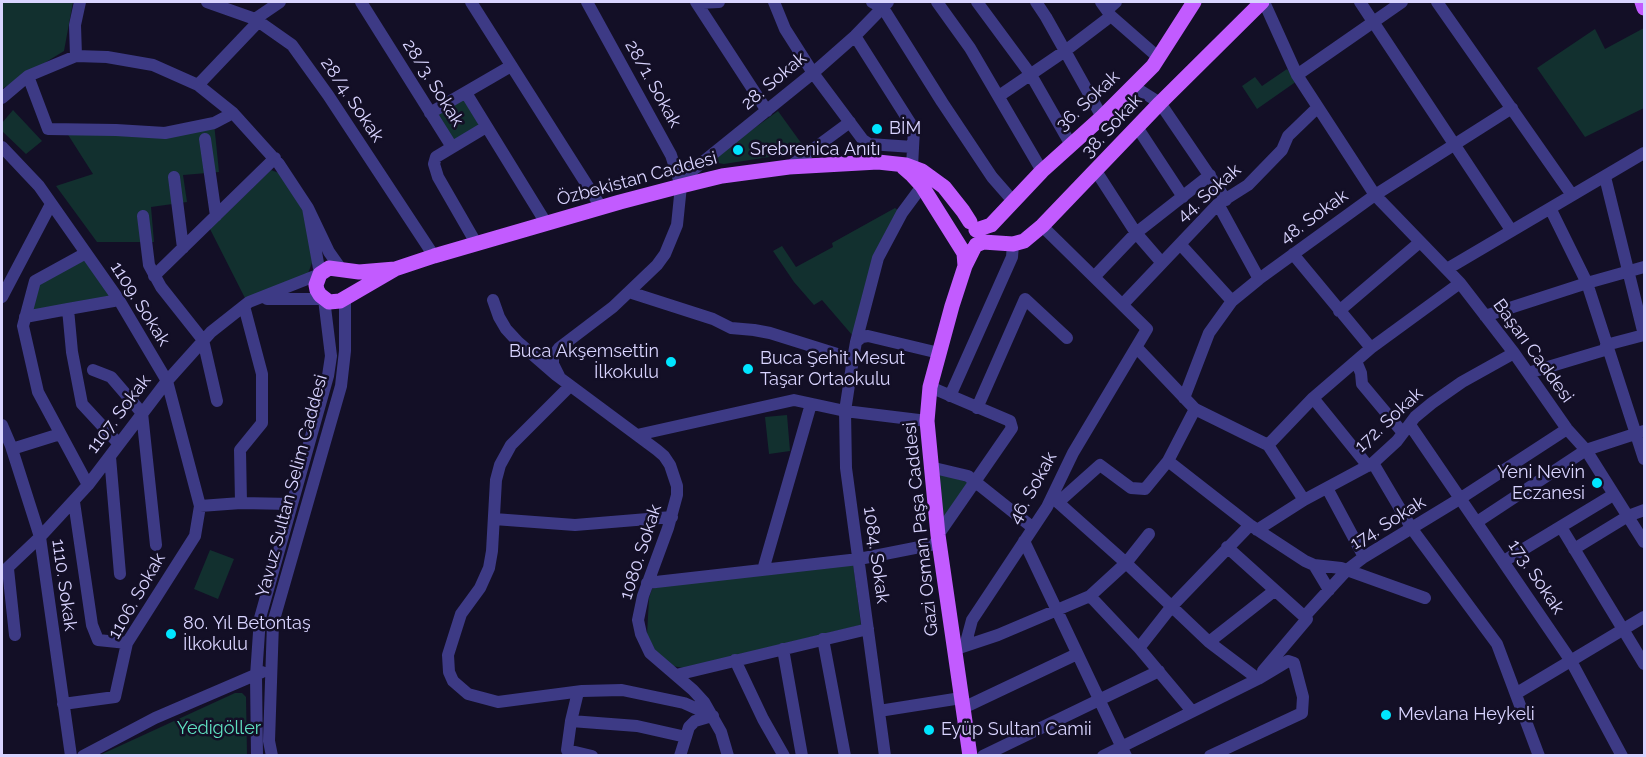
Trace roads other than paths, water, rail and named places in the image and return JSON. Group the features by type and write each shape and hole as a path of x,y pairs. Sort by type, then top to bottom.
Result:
{"main road":[{"name":"36. Sokak","path":"969,244 997,219 1042,171 1102,117 1159,58 1192,2"},
{"name":"38. Sokak","path":"1013,244 1024,241 1042,226 1160,103 1263,2"},
{"path":"1642,2 1644,8"},
{"name":"Özbekistan Caddesi","path":"395,269 602,207 722,176 789,167 845,163 895,162 922,171 944,187 963,211 969,244"},
{"path":"895,162 922,186 969,244 984,242 1013,244"},
{"name":"Gazi Osman Paşa Caddesi","path":"969,244 930,387 927,421 939,539 959,648 962,703 969,756"},
{"path":"329,268 359,272 395,269 335,302 324,299 316,285 320,274 329,268"},
{"path":"341,269 346,272 351,282 349,293 345,298"}],"street":[{"path":"76,56 75,25 80,2"},
{"name":"28/4. Sokak","path":"207,2 257,21 292,45 328,95 434,256"},
{"path":"198,85 257,21 280,2"},
{"name":"28/3. Sokak","path":"361,2 452,147 436,158 435,171 476,243"},
{"path":"471,2 602,207"},
{"name":"28/1. Sokak","path":"587,2 671,155 681,186"},
{"path":"697,2 719,2"},
{"path":"697,2 767,111"},
{"path":"774,2 785,29 813,73 863,140 869,144 913,147"},
{"path":"938,2 970,48 1042,171"},
{"path":"977,2 1031,75 1071,145"},
{"path":"1036,2 1102,117"},
{"name":"Başarı Caddesi","path":"1263,2 1297,75 1375,195 1460,283 1514,353 1567,429 1586,450 1644,542"},
{"path":"1360,2 1510,230"},
{"path":"1297,75 1402,2"},
{"path":"1437,2 1572,195"},
{"path":"881,4 948,112 992,177 1012,201"},
{"name":"28. Sokak","path":"681,186 688,174 855,36 881,4"},
{"path":"999,96 1065,51 1109,7 1159,58"},
{"path":"855,36 914,129 912,167"},
{"path":"2,98 28,76 76,56 132,60 153,65 198,85 233,113 275,158 308,208 328,252 341,269"},
{"path":"430,113 511,66"},
{"path":"28,76 48,129 165,133 214,123 233,113"},
{"path":"1133,86 1160,103 1210,175 1259,279"},
{"path":"466,93 546,223"},
{"name":"44. Sokak","path":"1123,304 1222,202 1248,185 1282,150 1288,136 1317,108"},
{"name":"48. Sokak","path":"1184,398 1209,333 1232,301 1375,195 1512,108"},
{"path":"789,167 850,122"},
{"path":"452,147 486,127"},
{"path":"1137,127 1183,197"},
{"path":"205,139 216,216"},
{"name":"1109. Sokak","path":"2,147 39,186 119,300 166,381 200,506"},
{"path":"1447,269 1510,230 1551,210 1572,195 1644,153"},
{"path":"154,276 275,158"},
{"path":"1096,171 1136,233 1162,263"},
{"path":"1095,276 1136,233 1210,175"},
{"path":"174,177 183,249"},
{"path":"1528,373 1644,335 1605,177"},
{"path":"681,186 677,225 671,242 657,265 613,307 559,348 553,356 553,364 566,382 510,445 500,465 496,480 492,551 486,578 461,614 448,655 449,672 453,681 468,694 498,702 602,689 643,694 684,703 713,716"},
{"name":"1084. Sokak","path":"885,756 846,468 845,411 856,342 878,258 902,213 922,186"},
{"path":"2,297 51,204"},
{"path":"308,208 320,274"},
{"path":"1551,210 1587,283 1607,347 1640,433 1644,459"},
{"path":"143,216 149,265 154,276 203,340 217,401"},
{"path":"1042,226 1147,329 1137,348 1184,398 1195,409 1268,445 1304,500"},
{"path":"1339,311 1420,242"},
{"path":"950,396 1012,257 1013,244"},
{"path":"1180,244 1232,301"},
{"path":"86,254 35,281 23,326 38,392 88,485"},
{"path":"1293,254 1371,348"},
{"path":"1485,316 1644,267"},
{"name":"1107. Sokak","path":"5,571 74,502 166,381 203,340 244,306 320,274"},
{"path":"1268,445 1313,398 1371,348 1460,283"},
{"path":"629,292 713,319 731,328 770,333 853,359"},
{"name":"1107. Sokak","path":"260,298 324,299"},
{"name":"Yavuz Sultan Selim Caddesi","path":"272,756 269,741 273,623 341,386 345,351 345,298"},
{"name":"Yavuz Sultan Selim Caddesi","path":"257,756 257,673 260,618 328,375 331,356 324,299"},
{"path":"977,408 1025,299 1067,338"},
{"path":"25,317 119,300"},
{"name":"1080. Sokak","path":"493,300 506,329 566,382 664,456 670,465 677,495 672,517 647,583 638,620 640,634 650,653 705,702 721,732 728,756"},
{"path":"241,503 240,450 262,423 262,374 244,306"},
{"path":"68,309 72,352 82,404 119,444"},
{"path":"856,342 868,336 939,353"},
{"name":"46. Sokak","path":"959,648 972,620 1052,497 1073,453 1137,348"},
{"name":"172. Sokak","path":"1139,648 1173,606 1227,547 1253,527 1371,464 1424,410 1462,382 1514,353"},
{"name":"173. Sokak","path":"1356,361 1361,373 1362,384 1406,429 1461,498 1504,561 1571,662 1622,756"},
{"path":"93,370 111,377 142,413 156,545"},
{"path":"647,583 859,559 939,539 974,482 1012,428 1010,421 930,387"},
{"path":"1313,398 1371,464 1412,529 1497,644 1539,756"},
{"path":"637,435 794,400 845,411 927,421"},
{"path":"762,570 811,404"},
{"path":"1052,497 1063,498 1100,465 1131,488 1145,489 1168,461 1195,409"},
{"name":"1110. Sokak","path":"2,425 12,448 40,537 71,756"},
{"name":"174. Sokak","path":"1168,461 1253,527 1305,561 1314,565 1347,570 1567,429"},
{"path":"1477,522 1586,450 1640,433"},
{"path":"12,448 60,434"},
{"path":"110,457 120,574"},
{"path":"930,467 968,476 1032,527"},
{"path":"1327,488 1364,557"},
{"path":"1504,561 1613,495"},
{"path":"1052,497 1173,606 1209,642 1257,679"},
{"path":"74,502 92,625 98,640 127,643"},
{"path":"200,506 241,503 291,504"},
{"name":"1106. Sokak","path":"63,704 115,697 127,643 195,536 200,506"},
{"path":"1574,549 1628,516 1644,510"},
{"path":"494,519 574,525 672,517"},
{"path":"1561,527 1644,664"},
{"path":"959,648 1090,596 1126,563 1149,534"},
{"path":"1024,540 1124,751"},
{"path":"1227,547 1307,619 1257,679"},
{"path":"1314,565 1329,590"},
{"path":"1304,617 1347,570 1425,598"},
{"path":"5,571 15,635"},
{"path":"1209,642 1274,591"},
{"path":"1090,596 1139,648 1191,711"},
{"path":"1517,693 1644,617"},
{"path":"676,675 868,629"},
{"path":"823,639 845,756"},
{"path":"783,649 802,756"},
{"path":"879,711 962,703 1077,654"},
{"path":"735,660 784,756"},
{"path":"1103,756 1124,751 1191,711 1288,661 1294,663 1304,697 1302,713 1210,756"},
{"path":"83,756 155,718 257,673 272,669"},
{"path":"983,756 1159,671"},
{"path":"578,692 567,750 592,756"},
{"path":"680,756 689,727 695,721 713,716"},
{"path":"571,722 637,726 686,737"}],"place":[{"name":"BİM","path":"877,129"},
{"name":"Srebrenica Anıtı","path":"738,150"},
{"name":"Buca Akşemsettin İlkokulu","path":"671,362"},
{"name":"Buca Şehit Mesut Taşar Ortaokulu","path":"748,369"},
{"name":"Yeni Nevin Eczanesi","path":"1597,483"},
{"name":"80. Yıl Betontaş İlkokulu","path":"171,634"},
{"name":"Mevlana Heykeli","path":"1386,715"},
{"name":"Eyüp Sultan Camii","path":"929,730"}],"park label":[{"name":"Yedigöller","path":"219,729"}]}
